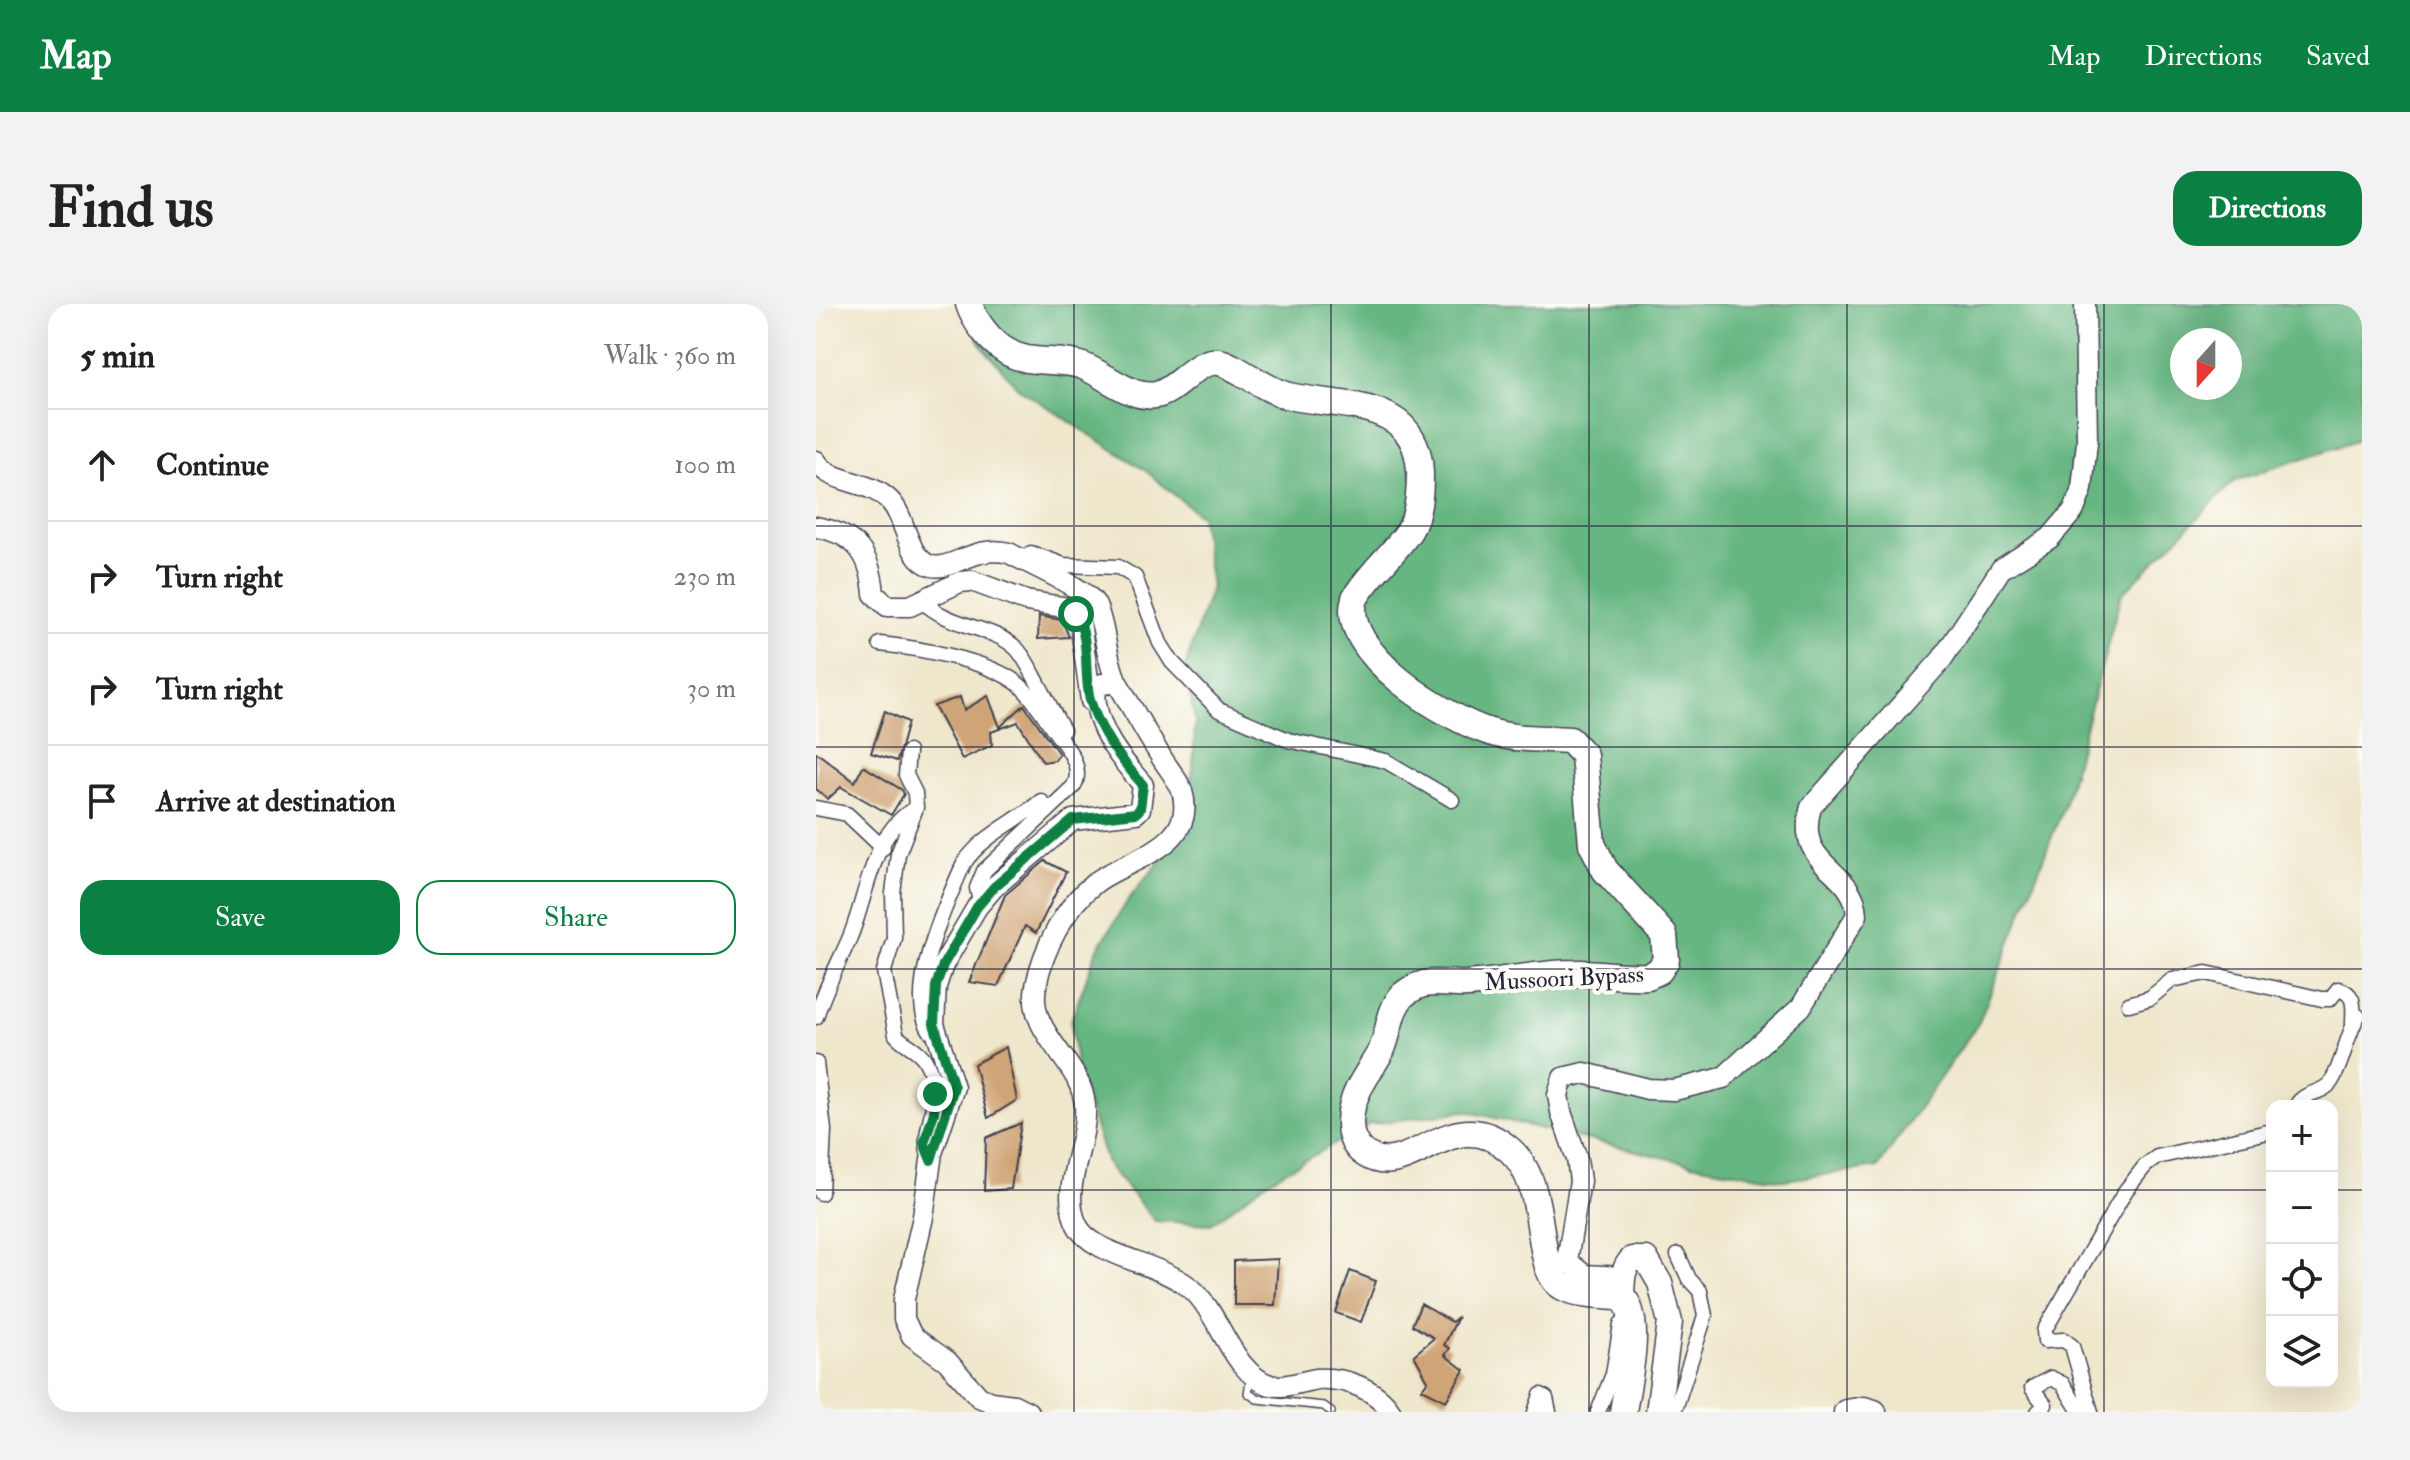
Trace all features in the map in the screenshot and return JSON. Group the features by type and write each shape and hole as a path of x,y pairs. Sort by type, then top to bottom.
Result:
{"highway":[{"name":"Mussoori Bypass","path":"969,304 980,325 1007,352 1038,361 1084,367 1147,396 1171,389 1202,365 1216,362 1273,392 1368,408 1399,422 1409,433 1420,460 1420,491 1414,521 1355,598 1352,607 1355,631 1392,675 1472,724 1525,738 1570,740 1584,755 1592,844 1605,870 1664,935 1666,960 1659,971 1648,976 1544,974 1466,984 1426,983 1411,989 1395,1006 1381,1049 1354,1098 1350,1132 1362,1152 1385,1161 1400,1158 1452,1134 1485,1133 1498,1140 1513,1152 1532,1181 1538,1197 1545,1260 1553,1279 1570,1290 1622,1287"},
{"path":"1622,1287 1631,1312 1633,1339 1623,1412"}],"main road":[{"path":"1622,1287 1632,1259 1646,1259 1668,1304 1670,1322 1658,1412"},
{"path":"1846,1412 1864,1409 1874,1412"}],"street":[{"path":"1598,1412 1617,1357 1622,1287 1584,1275 1567,1261 1580,1181 1577,1159 1561,1112 1559,1085 1563,1078 1576,1072 1648,1089 1701,1086 1723,1078 1801,1007 1857,915 1850,890 1818,861 1811,846 1807,833 1811,807 1942,659 2001,569 2050,538 2074,510 2082,489 2087,442 2085,304"},
{"path":"816,461 828,475 854,480 881,492 902,519 915,553 929,566 939,567 980,550 995,549 1020,550 1064,565 1111,565 1126,570 1140,583 1160,643 1172,662 1219,710 1288,740 1386,761 1452,800"},
{"path":"816,527 843,536 867,557 872,567 874,594 887,606 897,608 972,581 1026,601 1069,608 1080,621 1091,702 1102,722"},
{"path":"995,549 1009,553 1092,600 1108,662 1117,682 1182,791 1183,818 1159,851 1097,881 1067,913 1035,987 1038,1021 1077,1079 1085,1106 1072,1188 1075,1223 1088,1241 1161,1268 1195,1292 1251,1374 1276,1386 1338,1379 1359,1386 1385,1403 1391,1412"},
{"path":"921,600 943,618 1016,648 1076,750 1078,778 1073,787 984,871 977,888 980,902"},
{"path":"880,644 935,652 1017,683 1068,748 1078,770"},
{"path":"1028,1412 1014,1405 979,1397 947,1361 912,1336 906,1325 904,1299 923,1217 931,1160 954,1087 934,1024 936,986 943,965 980,902 1073,820 1136,813 1140,809 1143,785 1111,748 1095,691 1102,684 1117,682"},
{"path":"908,752 906,775 915,793 916,808 898,854 893,893 894,938 884,977 896,1035 922,1054 934,1083 936,1105 924,1143 931,1160"},
{"path":"939,1041 925,1021 922,986 964,863 974,848 1019,820 1041,801"},
{"path":"816,808 847,814 883,848"},
{"path":"816,1017 825,986 850,938 865,885 883,848 904,817 916,808"},
{"path":"2129,1004 2150,998 2172,980 2206,973 2322,999 2330,999 2338,989 2348,992 2352,998 2353,1024"},
{"path":"2300,1100 2305,1094 2321,1090 2331,1082 2353,1024 2362,1009"},
{"path":"816,1063 824,1130 821,1193"},
{"path":"2091,1412 2072,1346 2064,1340 2045,1341 2044,1331 2126,1190 2157,1157 2266,1132"},
{"path":"1674,1412 1705,1316 1700,1291 1686,1275 1678,1255"},
{"path":"2038,1412 2045,1405 2032,1388 2051,1378 2063,1384 2080,1412"},
{"path":"1535,1412 1541,1395 1546,1398 1549,1412"}],"lane":[{"path":"1251,1374 1248,1393 1257,1399 1324,1406 1331,1412"}],"green space":[{"path":"961,304 2362,304 2362,439 2234,481 2121,595 2064,806 1979,1022 1878,1167 1784,1180 1701,1166 1465,1111 1370,1124 1268,1181 1211,1224 1155,1221 1107,1164 1076,1066 1071,1021 1096,952 1130,897 1164,857 1185,817 1193,768 1195,722 1185,667 1211,587 1201,517 1146,471 1018,388 981,345"}],"building":[{"path":"1039,616 1062,620 1069,637 1038,639"},
{"path":"988,696 1000,727 1024,705 1059,754 1055,760 1043,762 1018,722 991,732 992,745 962,759 934,706 960,697 964,710"},
{"path":"885,711 908,722 897,761 871,753"},
{"path":"816,752 855,782 863,766 902,790 904,794 891,815 841,787 828,799 816,789"},
{"path":"1045,861 1066,872 1036,933 1025,926 998,986 969,982 1005,895"},
{"path":"1006,1047 1017,1100 988,1118 974,1064"},
{"path":"1021,1123 1011,1189 984,1191 986,1138"},
{"path":"1278,1259 1275,1305 1234,1305 1234,1261"},
{"path":"1350,1271 1376,1281 1361,1322 1336,1313"},
{"path":"1421,1304 1452,1322 1458,1317 1444,1345 1450,1348 1445,1355 1464,1370 1446,1401 1422,1389 1428,1381 1414,1355 1434,1338 1412,1325"}],"route":[{"path":"935,1094 936,1105 924,1143 931,1160 954,1087 934,1024 936,986 943,965 980,902 1073,820 1136,813 1140,809 1143,785 1111,748 1091,702 1087,658 1076,614"}]}
